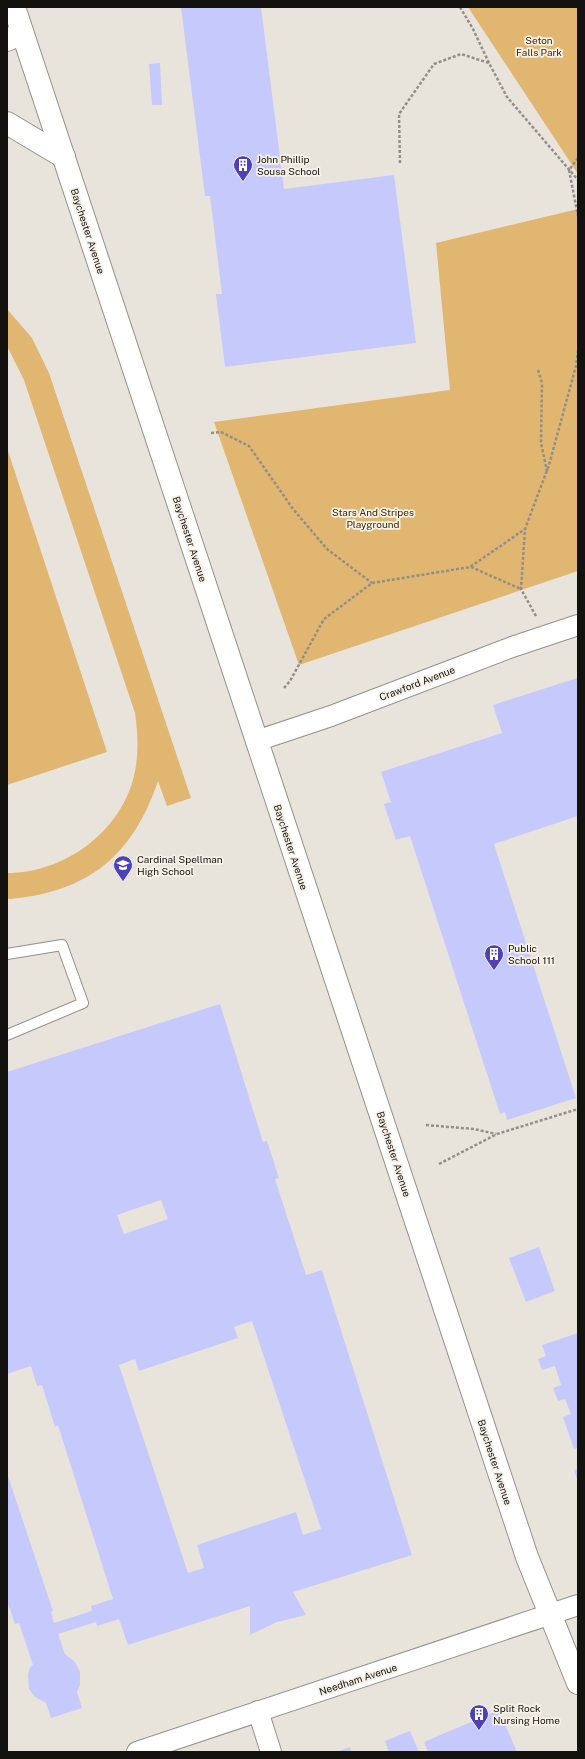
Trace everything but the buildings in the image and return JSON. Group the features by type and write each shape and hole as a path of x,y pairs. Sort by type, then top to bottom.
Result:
{"main road":[{"name":"Baychester Avenue","path":"14,7 15,36 64,157 526,1557 578,1683"},
{"path":"7,123 64,157"}],"street":[{"name":"Crawford Avenue","path":"256,741 331,716 578,625"},
{"name":"Needham Avenue","path":"137,1752 578,1605"},
{"path":"258,1712 271,1752"}],"lane":[{"path":"7,954 62,945 83,1003 7,1034"}],"path":[{"path":"460,7 473,29 507,97 578,180"},
{"path":"400,162 399,114 434,64 461,54 489,63"},
{"path":"578,158 569,170 578,216"},
{"path":"548,635 521,589 525,529 547,472 576,366 578,351"},
{"path":"538,370 542,384 541,443 547,472"},
{"path":"212,433 221,432 249,446 293,509 327,549 372,584"},
{"path":"284,688 290,681 324,619 372,584 470,567 525,529"},
{"path":"470,567 521,589"},
{"path":"438,1164 497,1134 578,1110"},
{"path":"426,1125 474,1129 497,1134"}],"green space":[{"name":"Seton Falls Park","path":"468,7 578,7 578,174"},
{"name":"Stars And Stripes Playground","path":"578,209 578,571 299,665 214,422 450,390 436,243"},
{"path":"7,309 32,338 49,373 191,798 167,806 158,781 148,807 135,830 121,849 104,865 85,878 63,888 38,895 10,899 7,898 7,873 28,871 49,866 69,857 87,846 103,832 127,797 134,776 138,744 135,713 24,380 7,346"},
{"path":"7,448 107,752 7,785"}],"place":[{"name":"John Phillip Sousa School","path":"243,182"},
{"name":"Cardinal Spellman High School","path":"123,882"},
{"name":"Public School 111","path":"494,971"},
{"name":"Split Rock Nursing Home","path":"479,1731"}]}
